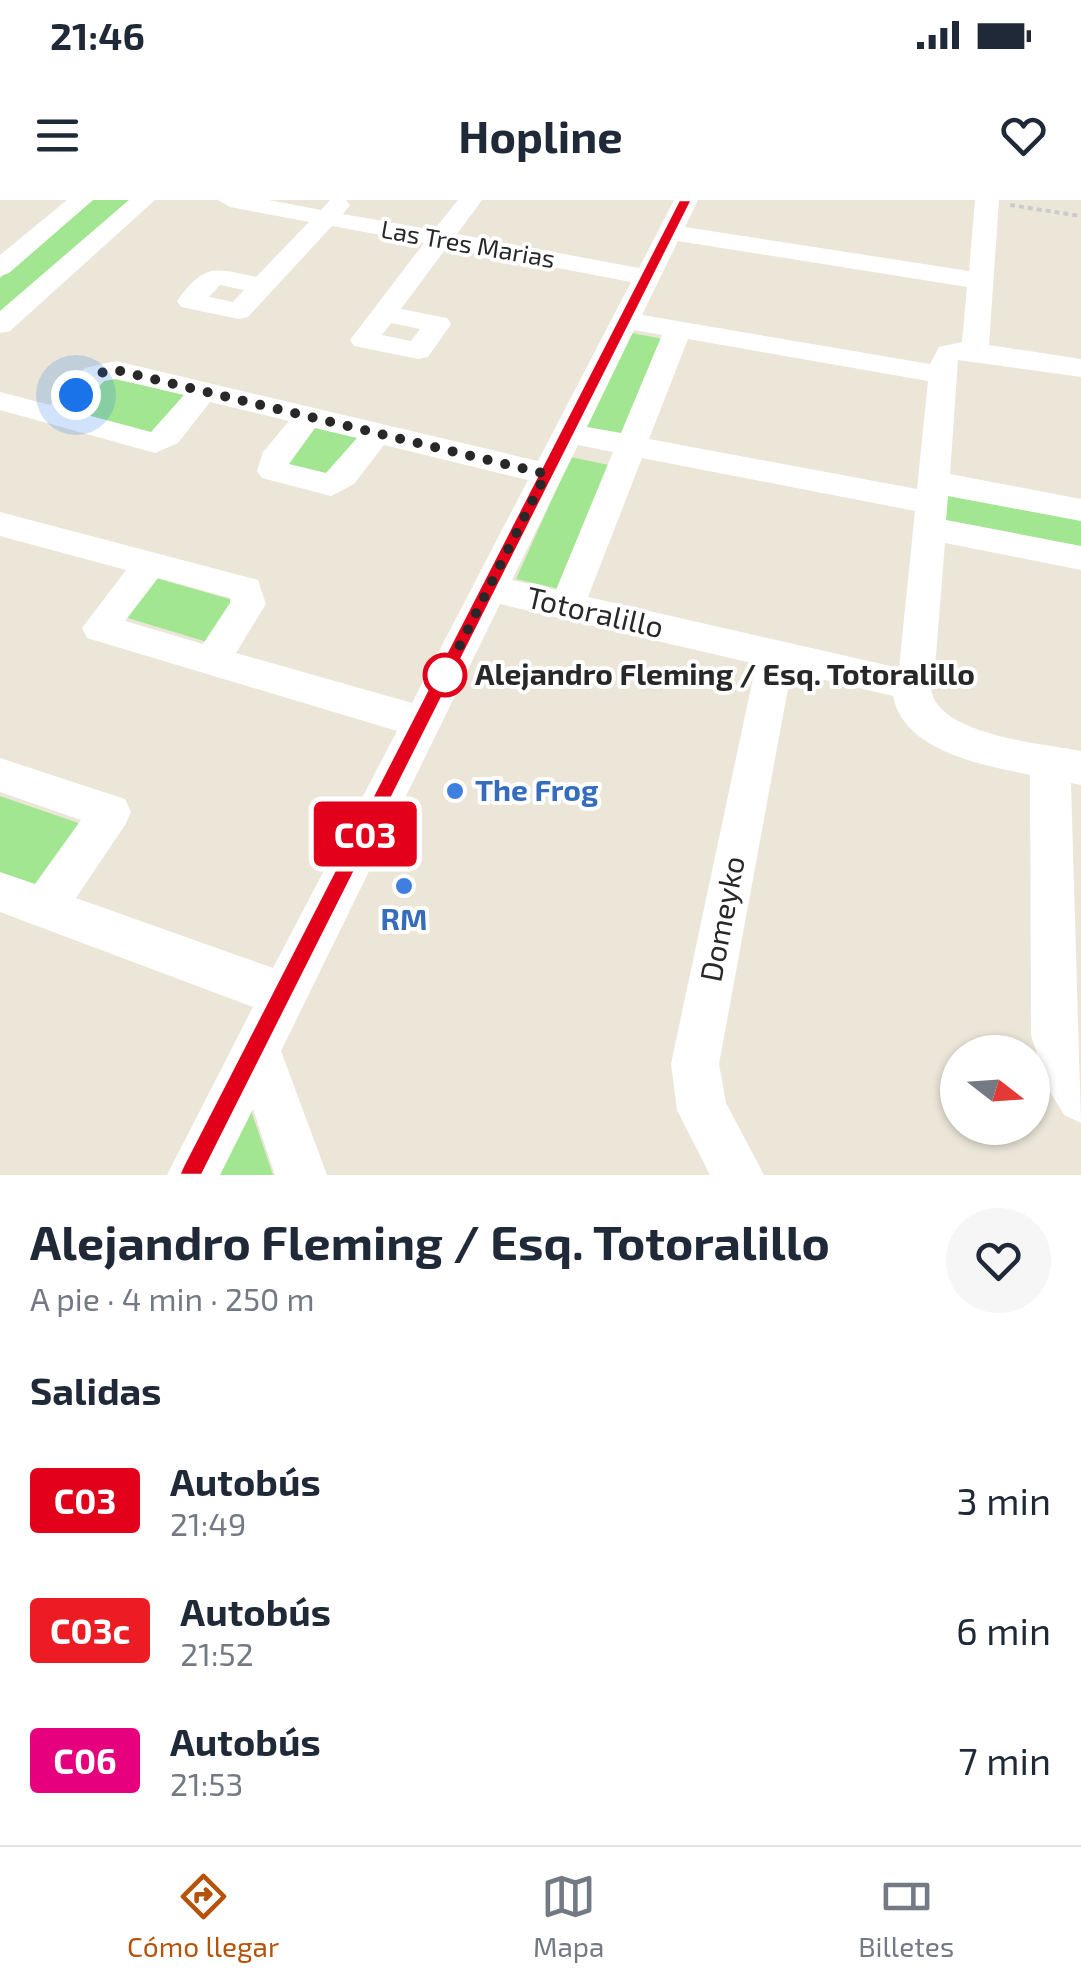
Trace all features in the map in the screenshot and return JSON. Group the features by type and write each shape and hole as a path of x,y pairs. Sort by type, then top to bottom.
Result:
{"street":[{"path":"0,268 81,200"},
{"path":"0,325 143,200"},
{"name":"Las Tres Marias","path":"230,200 334,209 440,239 646,277"},
{"path":"384,313 470,200"},
{"path":"193,1175 686,200"},
{"path":"987,200 981,281 958,359 932,504 917,668 909,685 912,706 938,732 1065,764 1055,1035 1065,1071 1081,1098"},
{"path":"262,286 334,209"},
{"path":"0,232 35,239"},
{"path":"669,232 981,281"},
{"path":"624,320 958,359 1081,368"},
{"path":"566,606 678,329"},
{"path":"56,416 95,374 116,370 546,474"},
{"path":"0,401 155,443 167,436 203,391"},
{"path":"309,416 274,460 273,471 331,485 343,476 377,433"},
{"path":"567,433 932,504 1081,510"},
{"path":"932,504 1081,558"},
{"path":"0,524 246,589 248,604 211,661"},
{"path":"150,564 100,628 421,722"},
{"name":"Totoralillo","path":"489,588 909,685"},
{"name":"Domeyko","path":"738,1175 702,1110 695,1064 776,654"},
{"path":"0,775 110,812 44,908"},
{"path":"0,892 284,995"},
{"path":"256,1049 301,1175"}],"path":[{"path":"987,200 1081,216"}],"green space":[{"path":"93,200 139,200 0,320 0,278"},
{"path":"626,332 664,339 625,435 584,427"},
{"path":"105,377 186,394 152,435 68,416"},
{"path":"315,424 364,436 336,477 285,464"},
{"path":"571,457 613,466 564,590 516,579"},
{"path":"940,487 1081,515 1081,550 941,521"},
{"path":"149,576 236,601 207,642 118,615"},
{"path":"0,796 84,825 31,899 0,888"},
{"path":"245,1093 273,1175 204,1175"}],"bus line":[{"name":"C03","path":"193,1175 685,200"}],"place":[{"name":"Alejandro Fleming / Esq. Totoralillo","path":"445,675"},
{"name":"The Frog","path":"455,791"},
{"name":"RM","path":"404,886"}],"route":[{"path":"76,395 95,374 116,370 546,474 438,689 445,675"}]}
